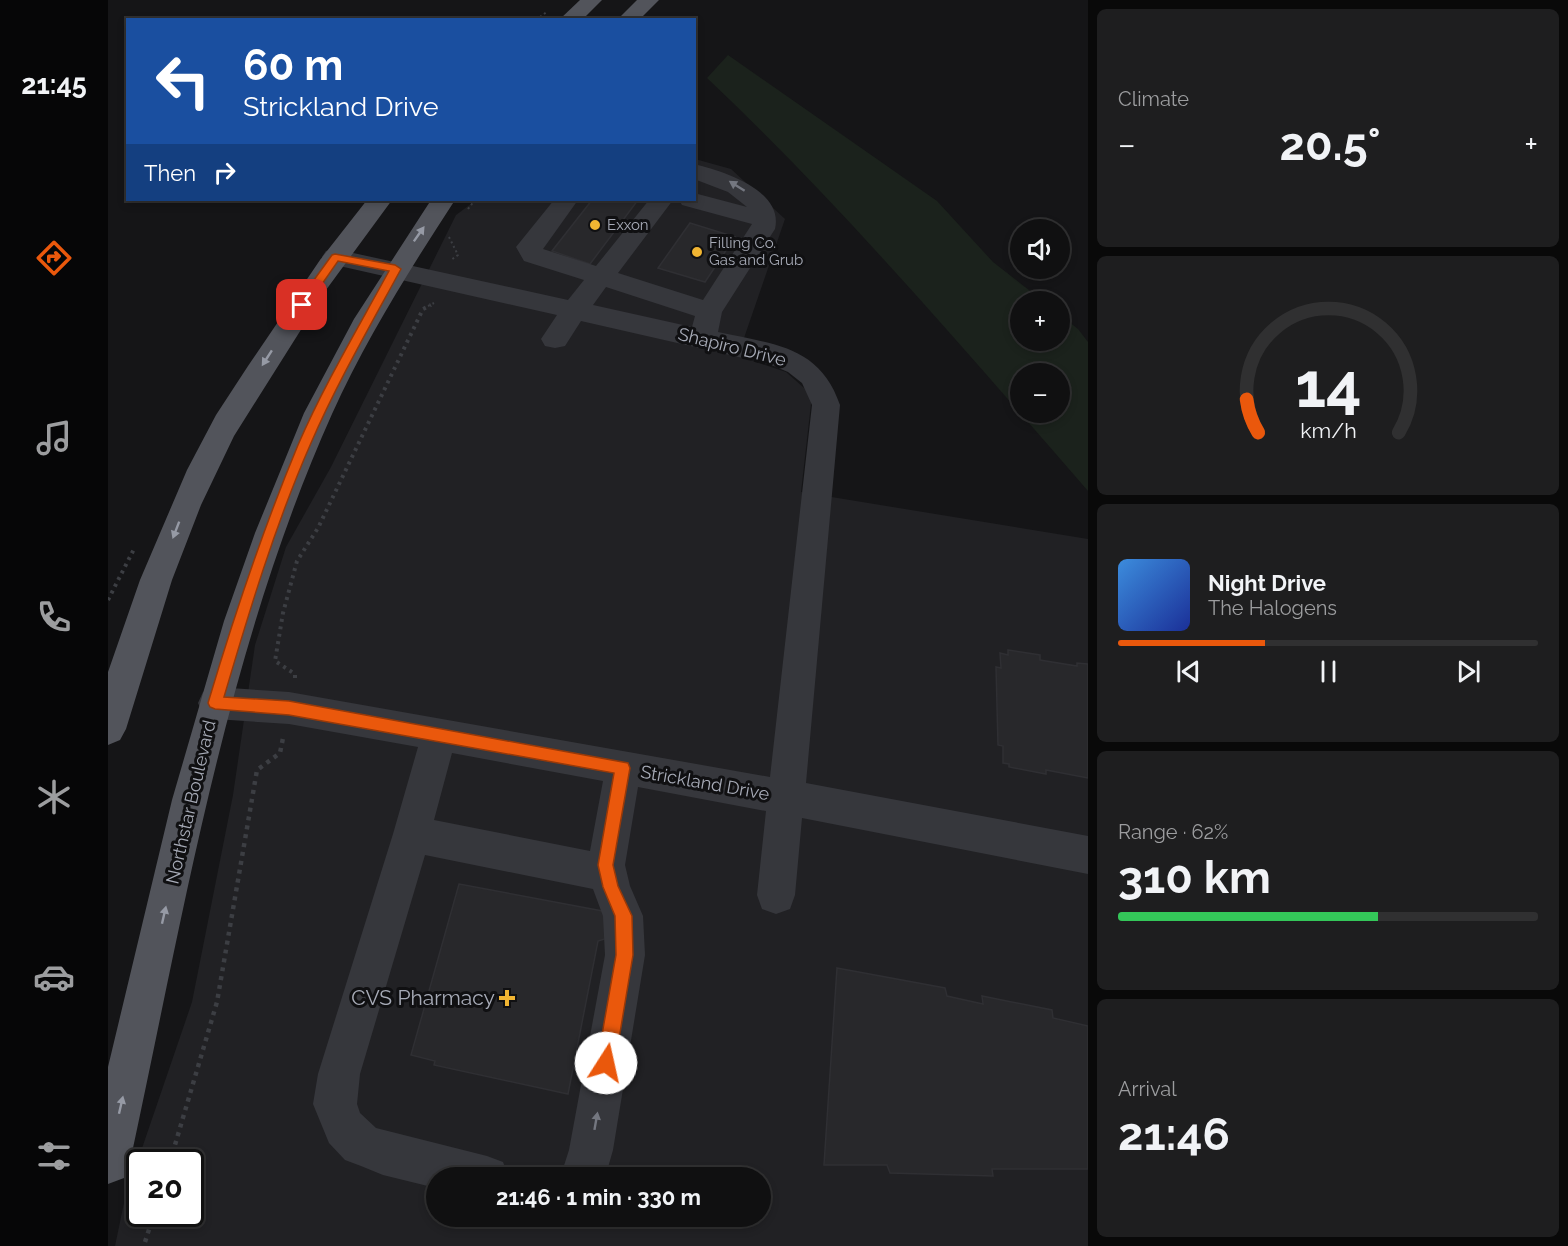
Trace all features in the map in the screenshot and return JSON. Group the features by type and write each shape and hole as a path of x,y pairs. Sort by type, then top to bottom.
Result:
{"main road":[{"path":"571,18 592,0"},
{"path":"629,18 649,0"},
{"path":"108,729 137,638 179,523 219,437 244,393 335,257 379,201"},
{"name":"Northstar Boulevard","path":"108,1162 196,775 248,592 305,444 335,381 395,269 443,201"}],"street":[{"path":"565,201 529,247 533,255 600,277 706,325 763,229 765,220 762,210 733,182 696,172"},
{"path":"555,339 574,311 660,201"},
{"path":"695,201 765,220"},
{"name":"Shapiro Drive","path":"335,257 574,311 706,325 795,362 818,382 826,405 776,895"},
{"name":"Strickland Drive","path":"215,703 289,708 786,797 1088,855"},
{"path":"439,735 412,834 339,1074 335,1104 344,1128 361,1144 383,1153 441,1167"},
{"path":"586,1167 591,1150 625,955 623,916 611,887 606,865 623,768"},
{"path":"412,834 607,873"}],"path":[{"path":"462,216 474,201"},
{"path":"174,1149 217,1002 257,770 280,753 295,674 275,661 283,613 297,561 318,528 423,309 440,300 451,260 458,255 448,239 452,231"},
{"path":"145,1242 150,1227"}],"shaded area":[{"path":"728,55 937,201 993,262 1010,275 1010,279 1015,279 1030,291 1010,291 1010,351 1070,351 1070,323 1078,329 1088,342 1088,491 1029,423 1070,423 1070,363 1010,363 1010,402 855,228 707,78"},
{"path":"696,159 731,169 785,219 744,338 741,357 786,372 812,395 801,492 1088,539 1088,1246 115,1246 126,1195 126,1227 204,1227 204,1149 142,1149 192,1002 233,795 255,645 286,547 331,467 456,215 475,201 696,201"}],"building":[{"name":"Exxon","path":"591,201 637,201 590,264 552,251"},
{"name":"Filling Co. Gas and Grub","path":"690,223 735,237 705,282 658,268"},
{"path":"1008,650 1040,655 1040,660 1077,666 1077,663 1088,664 1088,778 1046,770 1046,774 1009,767 1009,764 1003,763 1003,746 998,745 996,667 1001,668 1000,653 1008,655"},
{"name":"CVS Pharmacy","path":"459,884 613,913 617,935 598,941 568,1094 434,1065 435,1061 411,1055"},
{"path":"837,968 945,988 947,996 983,1004 982,996 1052,1010 1053,1018 1088,1026 1088,1169 992,1169 993,1176 890,1173 887,1165 824,1165"}],"place":[{"name":"Exxon","path":"595,225"},
{"name":"Filling Co. Gas and Grub","path":"697,252"},
{"name":"CVS Pharmacy","path":"507,998"}],"route":[{"path":"302,305 335,257 395,269 335,381 305,444 248,592 215,703 289,708 623,768 606,865 611,887 623,916 625,955 606,1063"}]}
